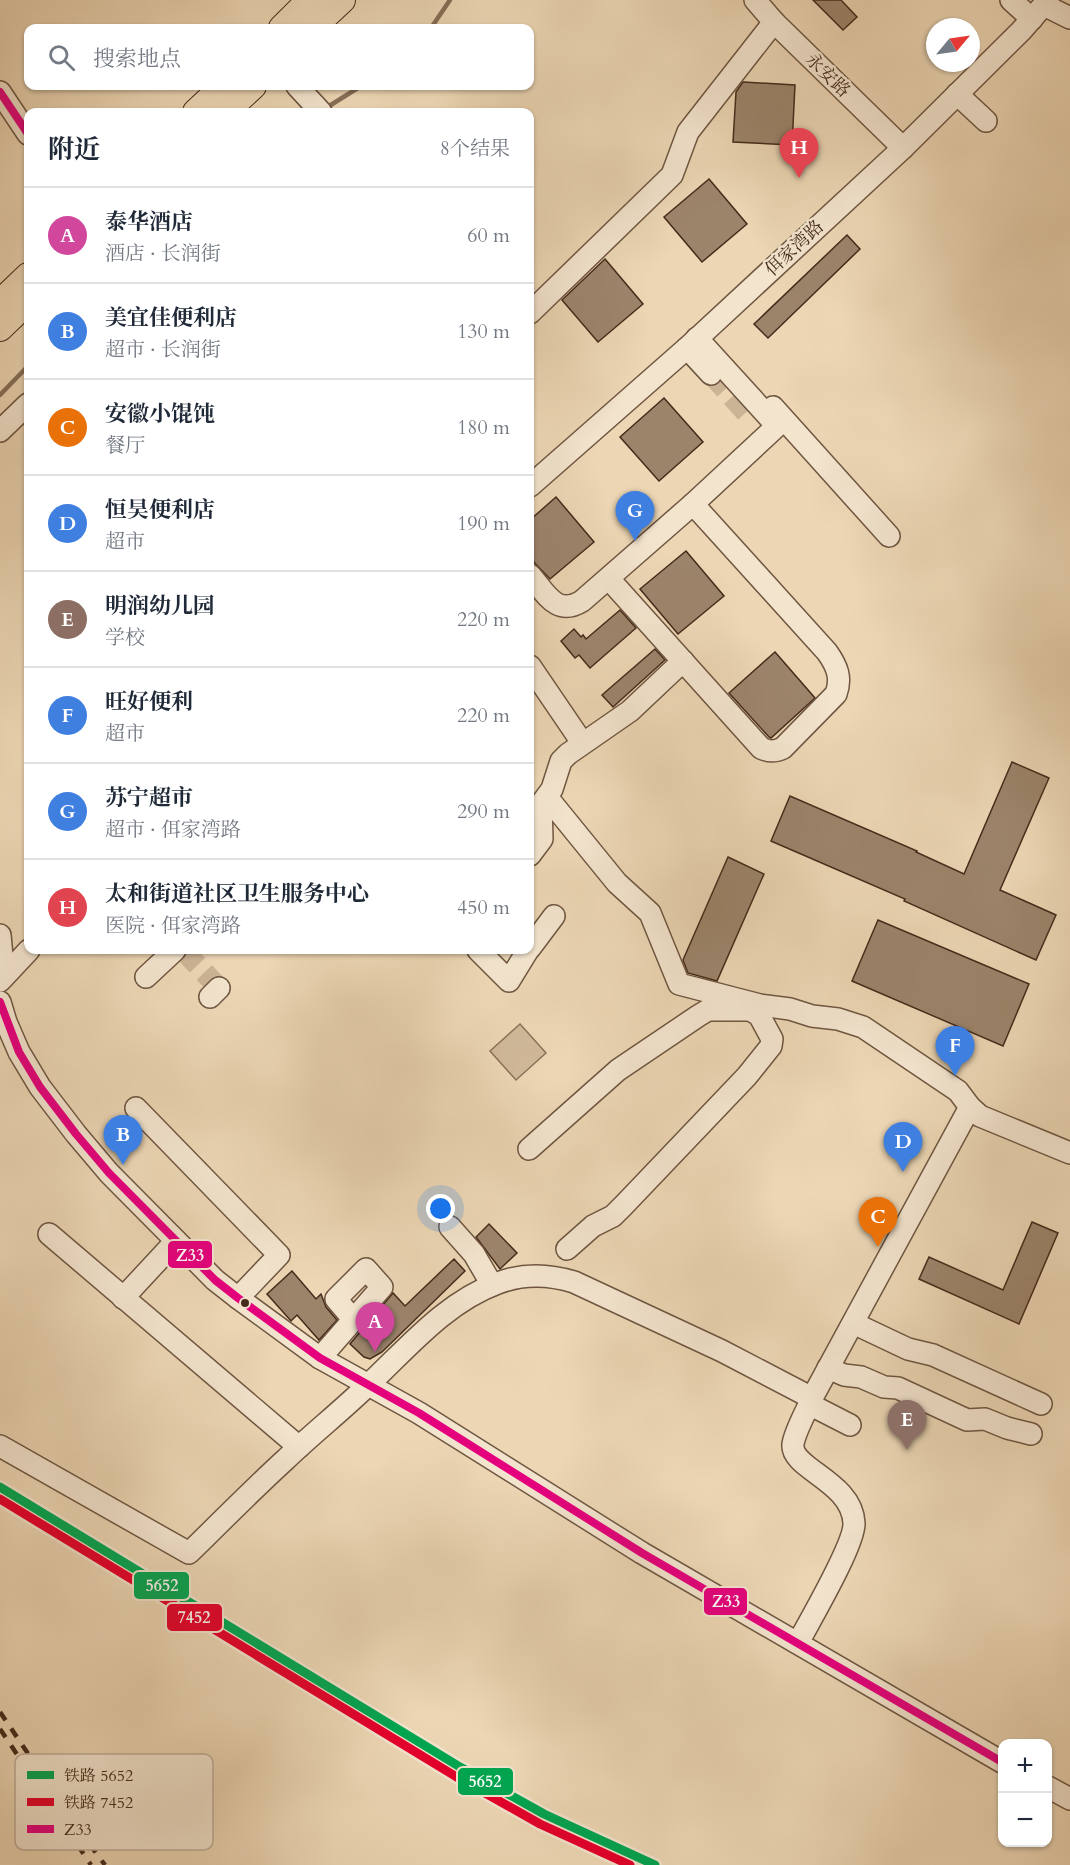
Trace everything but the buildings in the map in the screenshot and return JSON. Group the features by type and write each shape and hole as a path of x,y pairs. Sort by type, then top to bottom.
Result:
{"main road":[{"path":"294,24 322,15"},
{"path":"200,108 220,90"},
{"path":"229,108 249,90"},
{"path":"0,303 24,280"},
{"path":"0,328 24,305"}],"street":[{"name":"永安路","path":"755,0 774,22 903,148"},
{"path":"1011,0 1070,18"},
{"name":"佴家湾路","path":"534,482 696,339 903,148 1041,8"},
{"path":"534,309 672,175 688,132 774,22"},
{"path":"300,90 313,108"},
{"path":"0,92 24,128"},
{"path":"957,94 986,121"},
{"path":"696,339 711,374"},
{"path":"534,579 556,604 564,608 582,601 664,538 693,504 777,426 696,339"},
{"path":"696,339 889,536"},
{"path":"0,431 24,408"},
{"path":"609,579 761,748 776,751 783,748 836,694 840,685 836,665 827,652 693,504"},
{"path":"534,850 542,839 541,804 552,789 561,761 630,711 683,661"},
{"path":"534,672 579,738"},
{"path":"547,797 617,883 650,914 679,984 760,1005 838,1019 863,1027 958,1091 980,1116 1070,1153"},
{"path":"534,942 554,916"},
{"path":"0,935 2,956 0,974"},
{"path":"0,981 25,954"},
{"path":"146,977 175,954"},
{"path":"482,954 509,981 526,954"},
{"path":"0,1002 19,1052 40,1087 109,1173 215,1280 238,1298 320,1358 419,1413 642,1553 998,1760"},
{"path":"529,1149 618,1070 708,1010 750,1010 759,1015 770,1034 771,1046 765,1055 700,1127 624,1206 613,1216 593,1226 567,1249"},
{"path":"770,1034 800,1013"},
{"path":"798,1643 852,1538 854,1523 851,1510 842,1494 799,1461 794,1453 793,1443 828,1355 853,1323 970,1107"},
{"path":"136,1108 279,1255 238,1298"},
{"path":"450,1227 474,1254 492,1286"},
{"path":"48,1234 299,1448"},
{"path":"123,1298 176,1241"},
{"path":"0,1446 189,1552 438,1319 492,1286 519,1276 537,1275 558,1277 574,1282 692,1345 811,1401 850,1425"},
{"path":"320,1358 353,1319"},
{"path":"853,1323 908,1349 933,1355 1041,1404"},
{"path":"828,1355 844,1375 861,1377 884,1387 898,1388 967,1420 985,1419 1031,1434"},
{"path":"1052,1790 1070,1799"}],"shaded area":[{"path":"520,1024 546,1053 516,1080 490,1051"}],"waterway":[{"path":"434,24 450,0"},
{"path":"326,108 355,90"},
{"path":"0,395 24,370"}],"tunnel":[{"path":"711,374 751,418"},
{"path":"187,954 219,988"}],"railway":[{"path":"0,1712 28,1754"},
{"path":"0,1729 17,1754"},
{"path":"81,1850 91,1865"},
{"path":"94,1850 105,1865"}],"rail line":[{"name":"5652","path":"0,1487 460,1767 544,1814 655,1865"},
{"name":"7452","path":"0,1499 455,1776 540,1824 630,1865"}],"transit line":[{"name":"Z33","path":"0,92 24,128"},
{"name":"Z33","path":"0,1002 19,1052 40,1087 76,1134 109,1173 215,1280 238,1298 320,1358 419,1413 642,1553 998,1760"}],"place":[{"name":"太和街道社区卫生服务中心","path":"799,178"},
{"name":"苏宁超市","path":"635,541"},
{"name":"旺好便利","path":"955,1076"},
{"name":"美宜佳便利店","path":"123,1165"},
{"name":"恒昊便利店","path":"903,1172"},
{"name":"安徽小馄饨","path":"878,1247"},
{"name":"泰华酒店","path":"375,1352"},
{"name":"明润幼儿园","path":"907,1450"}]}
